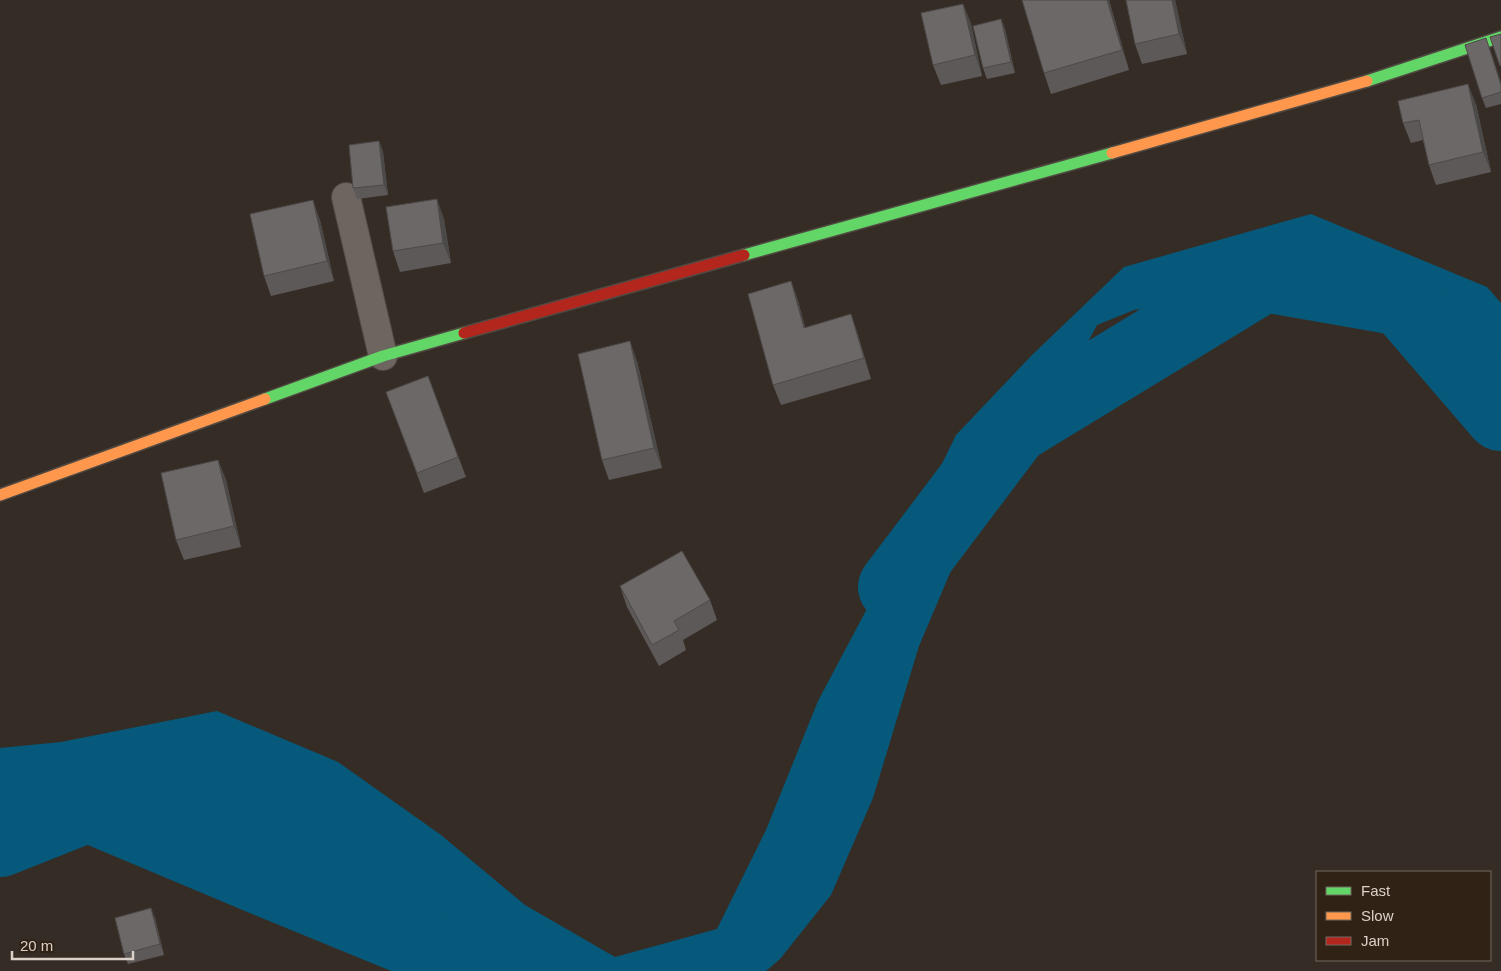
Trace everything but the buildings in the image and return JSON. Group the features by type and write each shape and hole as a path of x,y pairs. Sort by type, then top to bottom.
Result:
{"street":[{"path":"0,495 383,356 1362,83 1501,37"},
{"path":"346,197 383,356"}],"water":[{"path":"1311,214 1487,287 1501,303 1501,405 1494,385 1368,276 1266,262 1205,296 1189,302 1134,310 1097,325 1075,366 1018,451 953,485 956,559 919,646 873,798 831,895 780,959 766,971 453,971 407,923 272,858 230,828 169,804 87,786 21,809 0,832 0,748 61,742 217,711 338,762 441,835 525,905 615,957 717,929 766,830 818,701 921,507 956,435 1032,355 1124,267"}],"waterway":[{"path":"894,587 1014,428 1264,276 1402,300 1501,415"},
{"path":"0,841 88,806 486,971"}],"traffic: fast":[{"path":"1367,81 1501,37"},
{"path":"744,255 1112,153"},
{"path":"265,399 383,356 464,333"}],"traffic: slow":[{"path":"1112,153 1367,81"},
{"path":"0,495 265,399"}],"traffic: jam":[{"path":"464,333 744,255"}]}
